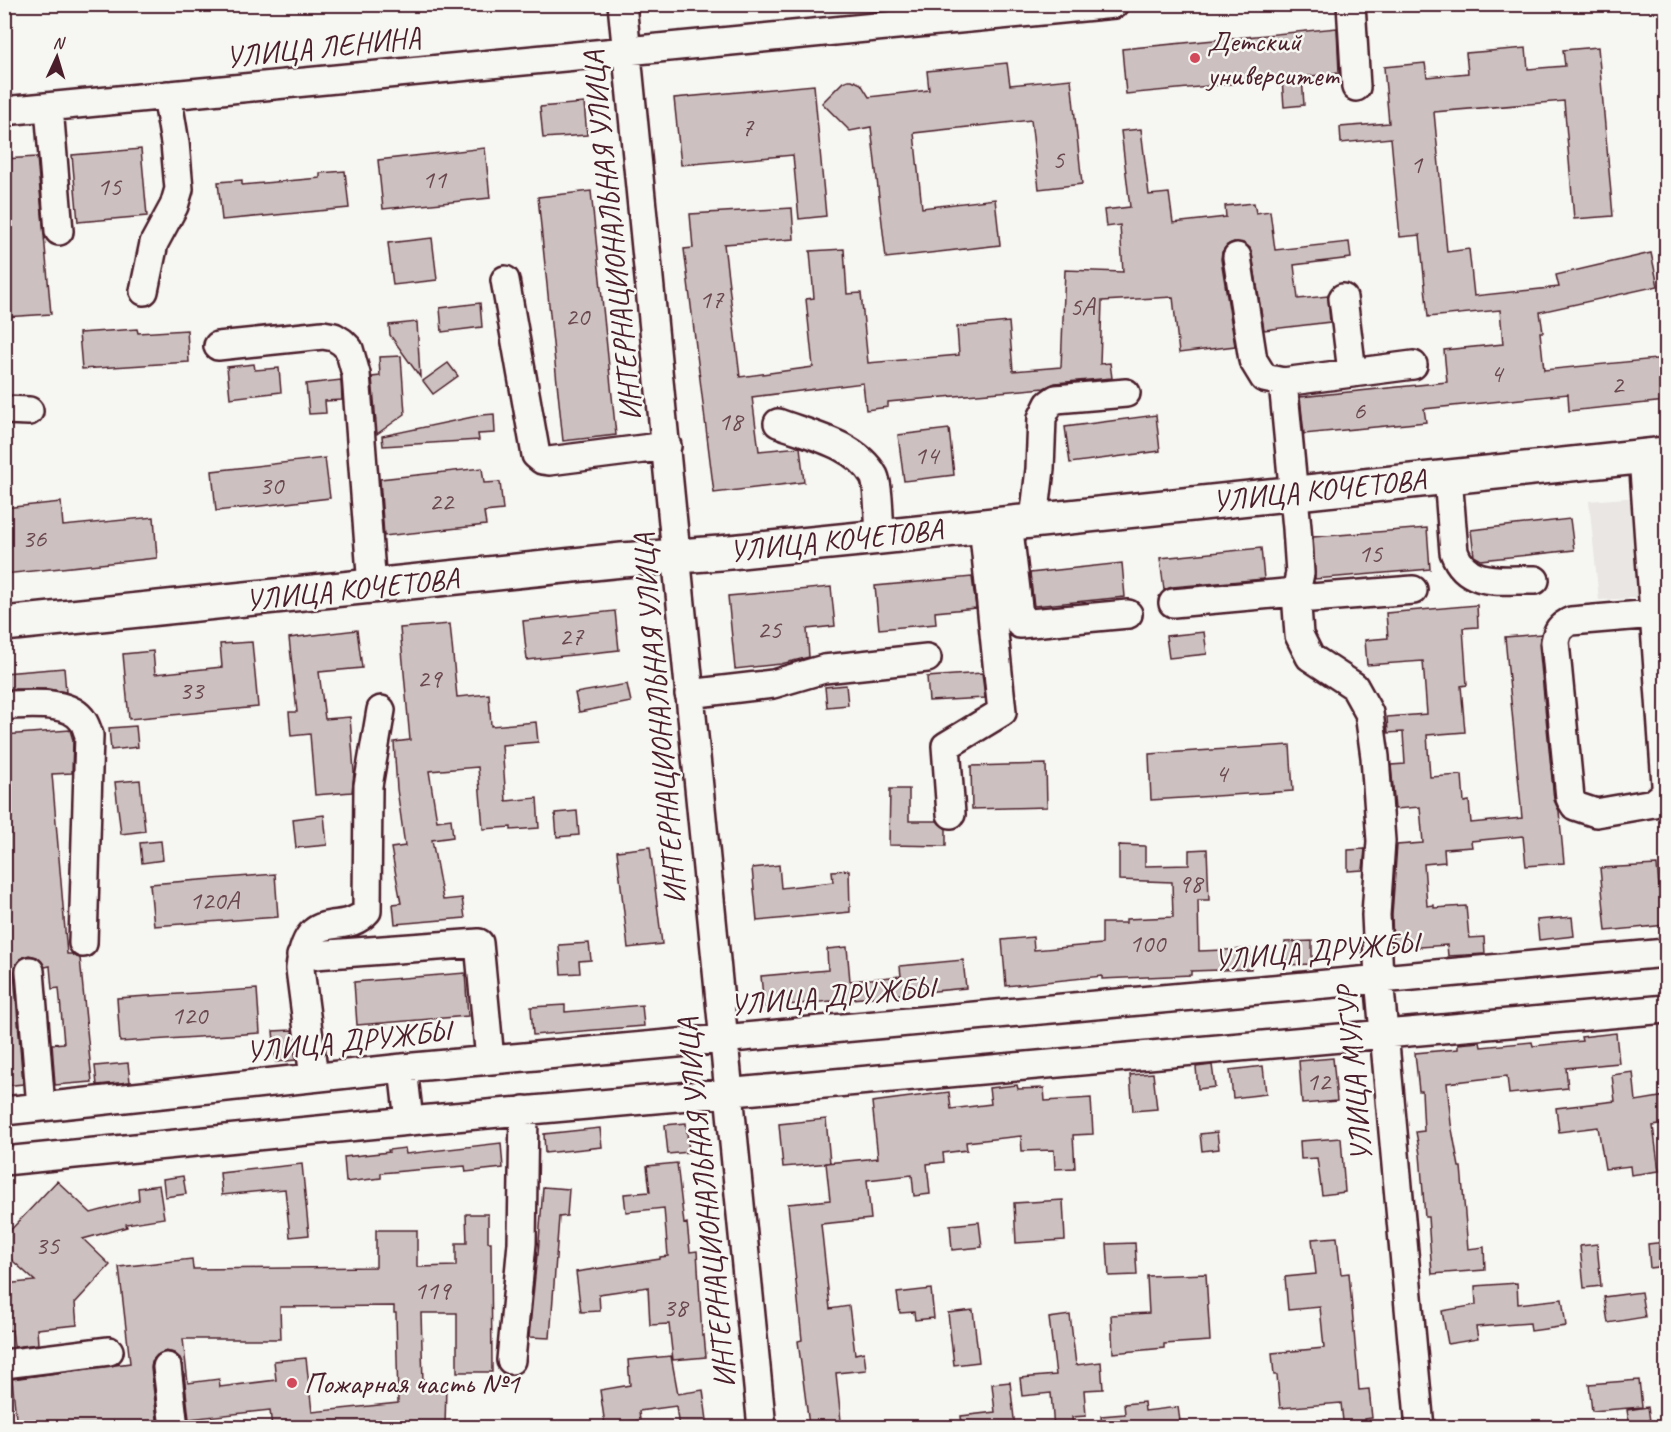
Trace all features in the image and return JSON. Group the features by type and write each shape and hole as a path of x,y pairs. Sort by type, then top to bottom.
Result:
{"main road":[{"name":"УЛИЦА КОЧЕТОВА","path":"4,624 880,537 1655,455"}],"street":[{"name":"ИНТЕРНАЦИОНАЛЬНАЯ УЛИЦА","path":"622,4 762,1428"},
{"name":"УЛИЦА ЛЕНИНА","path":"4,111 627,50 1013,9 1114,4"},
{"path":"1351,4 1356,87"},
{"path":"144,291 154,243 174,206 178,189 175,143 167,95"},
{"path":"49,107 60,231"},
{"path":"1238,257 1253,360 1264,378 1283,382 1413,364"},
{"path":"505,280 536,455 542,460 549,461 667,446"},
{"path":"1343,298 1352,372"},
{"path":"218,346 323,335 342,342 349,349 356,374 372,587"},
{"name":"УЛИЦА МУГУР","path":"1283,382 1295,493 1300,573 1296,592 1299,635 1310,657 1354,686 1369,713 1375,757 1381,841 1376,915 1379,978 1420,1428"},
{"path":"951,813 946,746 1002,712 1008,522 1044,410 1056,399 1126,393"},
{"path":"778,423 835,443 861,460 875,478 880,537"},
{"path":"1654,614 1570,621 1557,631 1555,642 1570,798 1575,806 1596,813 1654,803 1665,794 1654,614 1658,554 1655,455"},
{"path":"1448,477 1454,552 1458,563 1477,579 1535,580"},
{"path":"1008,522 1020,624 1128,614"},
{"path":"1173,603 1296,592 1311,598 1413,591"},
{"path":"689,694 773,684 824,669 927,657"},
{"path":"4,705 59,706 74,711 83,721 88,735 83,943"},
{"path":"314,1077 300,969 301,951 310,934 324,926 357,919 367,911 368,786 381,710"},
{"path":"301,956 479,943 490,1060"},
{"name":"УЛИЦА ДРУЖБЫ","path":"4,1111 403,1068 1666,953"},
{"path":"30,971 41,1107"},
{"path":"4,1161 409,1120 1384,1036 1666,1009"},
{"path":"403,1068 409,1120"},
{"path":"511,1360 522,1243 524,1110"},
{"path":"4,1364 109,1351"},
{"path":"167,1367 174,1428"}],"shaded area":[{"path":"1653,496 1666,498 1666,596 1599,600 1589,501"}],"building":[{"path":"1337,28 1339,73 1302,77 1304,105 1284,107 1282,79 1126,94 1122,49"},
{"path":"1598,47 1613,216 1574,219 1564,101 1434,112 1447,252 1469,249 1474,296 1559,287 1556,275 1651,253 1658,286 1540,312 1543,332 1540,332 1544,370 1666,358 1666,401 1569,411 1568,394 1424,409 1426,422 1304,434 1300,397 1447,382 1444,350 1503,344 1500,310 1428,317 1420,235 1400,237 1391,138 1341,143 1340,127 1389,123 1384,67 1425,63 1427,77 1468,73 1466,53 1526,48 1528,69 1565,66 1563,50"},
{"path":"1007,63 1010,85 1071,79 1082,184 1039,189 1031,120 914,133 922,208 995,199 1000,245 886,258 871,127 850,131 822,103 843,82 848,80 861,84 869,97 929,90 927,71"},
{"path":"814,85 826,216 799,219 793,155 681,165 674,98"},
{"path":"584,103 587,135 543,138 540,107"},
{"path":"1141,129 1149,195 1169,193 1173,223 1226,217 1225,206 1254,203 1256,213 1270,211 1275,250 1349,242 1351,258 1294,265 1298,299 1328,296 1330,322 1264,330 1250,248 1243,243 1234,242 1227,245 1222,252 1221,259 1235,346 1179,353 1173,297 1102,301 1100,364 1110,363 1112,378 1055,383 1044,388 888,402 888,407 866,410 863,383 752,397 759,451 800,447 804,482 714,493 684,249 693,248 690,214 792,208 794,239 724,244 740,377 813,367 806,299 814,298 810,251 844,249 847,294 861,293 868,363 959,355 957,327 1009,322 1013,371 1061,367 1065,270 1123,272 1120,225 1106,227 1104,210 1130,207 1121,131"},
{"path":"485,148 490,198 383,209 378,160"},
{"path":"141,149 147,216 78,222 72,155"},
{"path":"37,157 51,314 4,317 4,159"},
{"path":"345,171 349,208 222,220 218,182 242,180 242,185 320,178 320,173"},
{"path":"591,191 616,435 563,441 538,197"},
{"path":"432,238 437,280 393,285 388,243"},
{"path":"480,303 482,327 442,332 440,308"},
{"path":"417,322 420,377 390,335 389,325"},
{"path":"137,329 138,333 187,330 189,362 82,369 79,333"},
{"path":"401,356 405,414 377,434 372,377 380,376 379,357"},
{"path":"448,363 458,376 433,394 423,381"},
{"path":"254,364 255,370 279,368 281,392 230,398 227,367"},
{"path":"341,380 342,400 325,401 326,413 309,414 306,384"},
{"path":"494,414 495,433 478,434 479,440 383,446 382,436"},
{"path":"1156,415 1160,451 1070,463 1065,427"},
{"path":"949,429 954,475 904,481 898,435"},
{"path":"325,458 330,498 216,511 212,471"},
{"path":"482,468 484,483 500,482 503,510 484,512 486,525 384,536 380,479"},
{"path":"61,502 63,526 154,517 157,558 4,574 4,508"},
{"path":"1570,519 1574,550 1481,560 1474,556 1471,530"},
{"path":"1427,528 1430,569 1315,579 1313,537"},
{"path":"1261,548 1264,579 1172,587 1164,590 1160,558"},
{"path":"1122,563 1125,597 1034,606 1030,573"},
{"path":"972,577 976,608 935,612 936,624 879,629 875,586"},
{"path":"831,587 835,626 807,629 809,657 781,664 735,669 728,596"},
{"path":"1477,605 1478,627 1463,628 1467,685 1461,686 1465,732 1427,735 1430,777 1462,775 1464,802 1469,801 1471,823 1522,818 1505,637 1541,634 1539,644 1554,800 1559,811 1564,863 1526,866 1523,836 1471,841 1472,847 1444,849 1445,862 1424,864 1427,906 1434,905 1434,908 1466,906 1469,938 1484,937 1485,954 1448,956 1447,945 1393,949 1392,915 1397,845 1423,843 1420,807 1395,809 1391,765 1405,764 1403,732 1388,733 1387,717 1427,714 1423,661 1367,665 1365,640 1388,638 1386,613"},
{"path":"615,611 619,650 527,660 523,621"},
{"path":"450,624 457,697 489,694 491,726 536,722 538,742 502,745 506,801 537,798 539,828 483,829 478,767 429,771 437,821 451,819 453,837 432,840 443,900 462,898 465,918 395,924 393,904 401,903 391,848 405,846 397,789 394,742 410,740 400,628"},
{"path":"357,630 362,668 319,672 325,719 350,717 354,772 352,792 315,795 310,734 291,736 289,712 297,712 289,638"},
{"path":"1204,632 1207,654 1169,658 1166,636"},
{"path":"252,642 258,707 129,719 123,654 153,651 155,674 222,667 220,644"},
{"path":"64,668 66,692 48,689 4,689 4,673"},
{"path":"982,673 985,698 929,701 927,677"},
{"path":"627,684 631,702 579,712 575,693"},
{"path":"846,685 848,705 827,707 825,687"},
{"path":"136,726 138,747 111,750 109,728"},
{"path":"70,730 73,740 72,773 52,774 67,954 80,958 92,1082 55,1085 52,1044 64,1043 59,988 52,989 50,966 45,967 37,957 29,955 21,958 14,972 23,1084 4,1086 4,735"},
{"path":"1290,745 1293,791 1151,800 1149,754"},
{"path":"1046,764 1047,807 972,809 971,766"},
{"path":"140,780 145,831 121,834 115,782"},
{"path":"890,789 909,789 909,821 937,821 946,829 946,846 889,845"},
{"path":"577,811 579,835 557,837 555,813"},
{"path":"324,815 327,845 296,848 293,819"},
{"path":"161,841 163,860 142,863 140,843"},
{"path":"1119,845 1145,846 1145,866 1189,865 1189,850 1207,849 1209,900 1198,900 1199,951 1250,949 1251,969 1191,971 1191,975 1102,979 1102,976 1006,986 1002,940 1033,937 1034,950 1102,944 1102,923 1126,923 1126,919 1173,917 1172,882 1119,880"},
{"path":"650,847 662,944 628,948 617,851"},
{"path":"1365,849 1363,870 1348,871 1348,850"},
{"path":"779,865 781,888 833,882 832,871 849,870 850,912 757,921 752,868"},
{"path":"1657,865 1661,907 1666,906 1666,925 1606,931 1600,868"},
{"path":"275,874 278,917 154,926 150,884"},
{"path":"1572,917 1574,936 1539,940 1537,920"},
{"path":"1312,941 1312,964 1286,965 1285,942"},
{"path":"589,943 591,960 579,961 580,973 561,974 559,945"},
{"path":"847,947 850,981 901,976 900,966 963,960 966,988 852,999 852,1002 832,1004 831,1001 764,1007 761,976 828,970 827,949"},
{"path":"465,973 468,1016 357,1025 354,982"},
{"path":"257,989 260,1033 120,1042 117,998"},
{"path":"565,1005 565,1012 642,1005 644,1026 533,1035 531,1007"},
{"path":"292,1030 296,1060 276,1062 273,1031"},
{"path":"1616,1033 1619,1063 1566,1068 1568,1088 1509,1094 1507,1076 1447,1083 1451,1124 1459,1167 1461,1167 1468,1249 1484,1247 1485,1270 1432,1274 1428,1217 1425,1217 1416,1132 1424,1131 1422,1091 1419,1091 1415,1053 1458,1049 1458,1044 1480,1042 1481,1047 1532,1042 1533,1046 1582,1041 1581,1037"},
{"path":"1333,1058 1337,1101 1302,1104 1299,1061"},
{"path":"128,1063 130,1082 97,1085 95,1066"},
{"path":"1212,1065 1215,1087 1198,1089 1196,1067"},
{"path":"1263,1066 1266,1094 1233,1098 1230,1070"},
{"path":"1633,1072 1636,1101 1666,1096 1666,1124 1653,1126 1659,1171 1631,1175 1630,1166 1605,1169 1598,1127 1559,1132 1556,1108 1615,1101 1612,1075"},
{"path":"1153,1073 1157,1109 1133,1111 1130,1075"},
{"path":"1017,1085 1018,1089 1044,1088 1045,1101 1091,1098 1093,1134 1073,1135 1075,1168 1055,1169 1054,1150 1022,1151 1021,1136 966,1142 967,1150 943,1153 944,1162 927,1164 930,1194 914,1196 912,1175 867,1180 871,1219 821,1224 830,1309 849,1306 855,1354 864,1352 866,1370 836,1373 841,1421 809,1425 798,1341 802,1340 788,1204 830,1200 826,1163 878,1158 872,1102 949,1092 951,1109 991,1104 989,1088"},
{"path":"826,1119 830,1163 783,1167 779,1124"},
{"path":"686,1123 689,1152 668,1154 665,1125"},
{"path":"600,1128 602,1147 545,1153 544,1134"},
{"path":"1217,1132 1219,1149 1202,1151 1200,1134"},
{"path":"1341,1138 1345,1192 1322,1195 1317,1158 1301,1159 1300,1141"},
{"path":"501,1143 503,1168 466,1172 465,1166 381,1173 381,1178 346,1182 344,1157 405,1148 406,1154"},
{"path":"677,1163 684,1224 687,1223 690,1252 697,1251 702,1336 704,1335 706,1357 673,1360 669,1324 650,1325 648,1287 599,1294 600,1311 581,1312 576,1272 668,1256 664,1208 626,1212 624,1194 650,1192 647,1166"},
{"path":"302,1164 309,1235 290,1237 285,1189 222,1195 220,1173"},
{"path":"183,1176 186,1194 165,1197 163,1179"},
{"path":"57,1181 91,1213 139,1200 138,1188 159,1185 164,1218 126,1224 127,1227 83,1239 110,1265 75,1303 77,1325 37,1329 38,1344 14,1347 12,1330 4,1331 4,1284 35,1281 4,1253 4,1237"},
{"path":"543,1187 569,1189 567,1216 559,1217 550,1338 529,1337"},
{"path":"1063,1200 1065,1240 1016,1243 1014,1203"},
{"path":"466,1214 488,1214 488,1242 491,1242 492,1372 457,1372 457,1313 421,1313 423,1383 446,1384 445,1428 272,1428 270,1410 189,1419 183,1365 174,1353 166,1351 157,1355 152,1361 151,1368 158,1428 17,1428 12,1379 130,1363 119,1267 192,1259 193,1269 376,1267 376,1230 417,1230 417,1267 456,1266 456,1243 467,1243","holes":["394,1306 394,1313 396,1313 398,1403 312,1412 306,1358 274,1361 276,1380 220,1387 219,1379 188,1383 183,1339 281,1339 280,1307"]},
{"path":"979,1222 982,1247 952,1250 950,1225"},
{"path":"1337,1237 1341,1274 1349,1273 1359,1390 1369,1389 1372,1418 1365,1419 1365,1428 1348,1428 1347,1421 1343,1421 1341,1403 1280,1408 1277,1375 1274,1375 1272,1353 1324,1348 1320,1307 1288,1310 1285,1277 1316,1274 1312,1239"},
{"path":"1665,1242 1666,1266 1650,1268 1648,1244"},
{"path":"1135,1243 1137,1275 1109,1276 1107,1244"},
{"path":"1597,1244 1601,1286 1584,1288 1580,1246"},
{"path":"1206,1274 1210,1341 1164,1344 1164,1348 1113,1353 1111,1315 1149,1313 1147,1276"},
{"path":"1517,1283 1518,1304 1562,1299 1566,1326 1531,1331 1530,1323 1476,1327 1478,1339 1448,1344 1442,1311 1476,1305 1475,1286"},
{"path":"931,1289 934,1318 915,1320 914,1312 900,1313 897,1293"},
{"path":"1641,1292 1645,1317 1608,1323 1604,1297"},
{"path":"973,1310 979,1362 954,1365 948,1313"},
{"path":"1070,1315 1076,1365 1101,1362 1103,1389 1084,1390 1086,1416 1072,1417 1073,1428 1054,1428 1051,1393 1022,1396 1020,1378 1056,1375 1049,1318"},
{"path":"671,1356 678,1394 703,1390 708,1428 679,1428 676,1406 639,1411 640,1420 605,1425 600,1390 630,1385 628,1360"},
{"path":"1639,1380 1642,1407 1592,1411 1589,1384"},
{"path":"1010,1382 1015,1428 962,1428 961,1416 995,1412 992,1384"},
{"path":"1144,1402 1145,1411 1178,1407 1181,1428 1102,1428 1101,1416 1125,1414 1124,1404"},
{"path":"1648,1407 1651,1428 1630,1428 1627,1410"}],"place":[{"name":"Детский университет","path":"1195,58"},
{"name":"Пожарная часть №1","path":"292,1383"}]}
